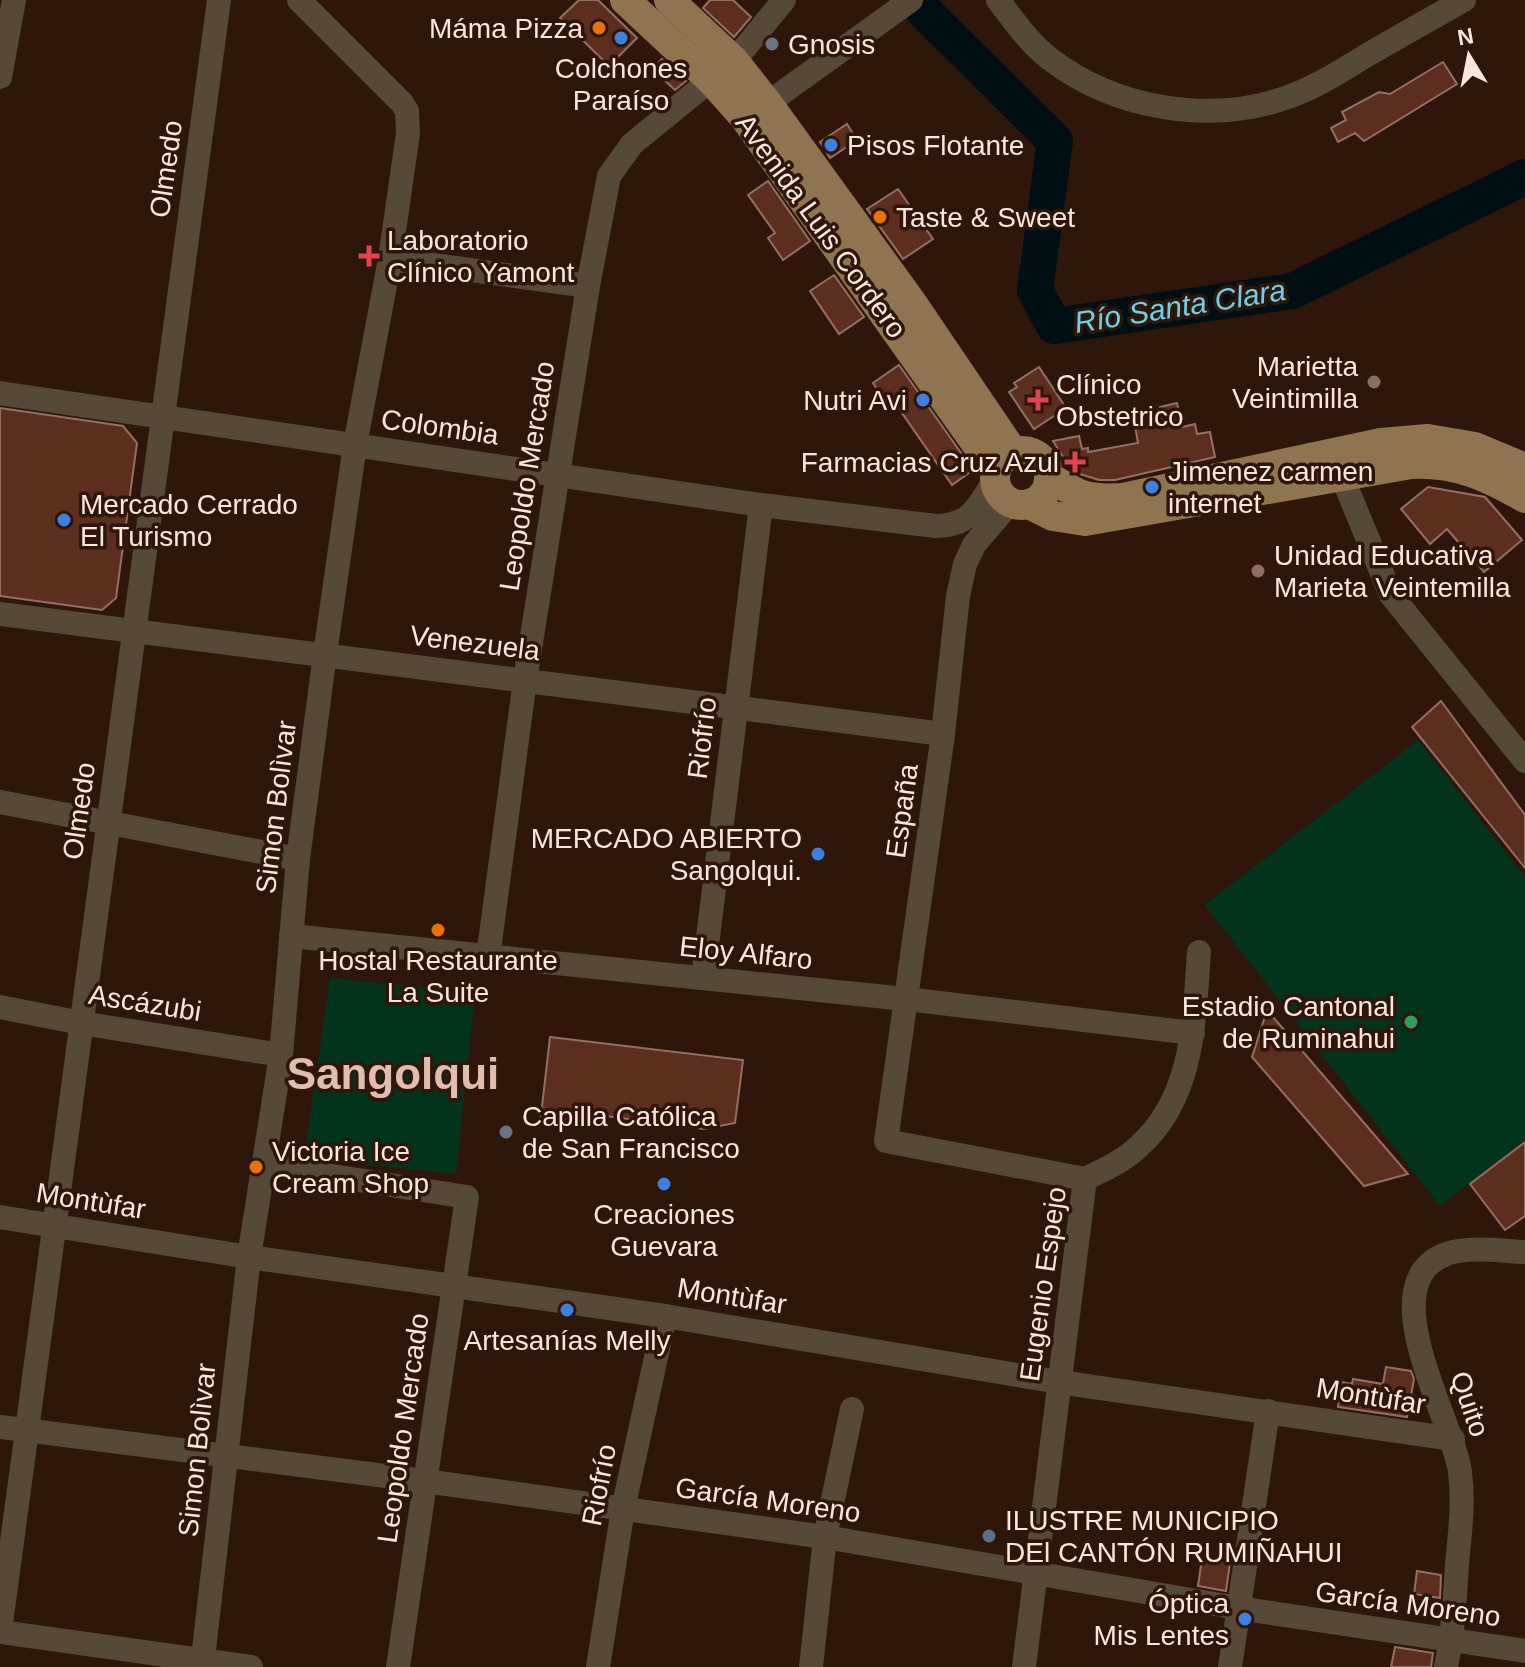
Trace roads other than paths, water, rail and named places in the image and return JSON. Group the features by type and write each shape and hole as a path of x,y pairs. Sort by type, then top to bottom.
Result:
{"main road":[{"name":"Avenida Luis Cordero","path":"625,0 723,71"},
{"name":"Avenida Luis Cordero","path":"669,0 910,300 1008,482"},
{"path":"1008,482 1053,516 1085,521 1337,466 1381,443 1428,439 1475,447 1525,468"},
{"path":"1030,452 1044,461 1049,477 1046,491 1036,502 1008,482 1030,452"},
{"path":"1049,477 1089,499 1123,498 1337,466 1429,463 1492,478 1525,498"}],"street":[{"path":"0,77 14,0"},
{"name":"Olmedo","path":"0,1631 219,0"},
{"name":"Simon Bolìvar","path":"202,1664 249,1257 281,1055 298,859 325,654 355,445 390,259 408,133 407,111 388,86 299,0"},
{"name":"Leopoldo Mercado","path":"488,957 525,680 588,286 609,176 632,144 723,71 784,0"},
{"path":"757,111 911,0"},
{"path":"998,0 1028,39 1073,75 1125,99 1195,111 1242,108 1288,97 1317,84 1464,0"},
{"path":"390,259 588,286"},
{"name":"Colombia","path":"0,393 761,505 936,526 963,522 1008,482"},
{"path":"1337,466 1391,595 1525,761"},
{"name":"España","path":"1008,482 965,564 958,596 943,734 886,1141 1085,1179"},
{"name":"Riofrío","path":"703,978 761,505"},
{"name":"Venezuela","path":"0,614 943,734"},
{"path":"0,802 298,859"},
{"name":"Eloy Alfaro","path":"291,936 906,999 1193,1033"},
{"name":"Eugenio Espejo","path":"1024,1667 1085,1179 1137,1148 1158,1125 1177,1096 1193,1033 1199,952"},
{"name":"Ascázubi","path":"0,1007 281,1055"},
{"name":"Leopoldo Mercado","path":"263,1165 467,1197 398,1667"},
{"name":"Montùfar","path":"0,1217 249,1257 665,1316 1059,1382 1453,1439"},
{"name":"Quito","path":"1446,1667 1462,1507 1460,1472 1453,1439 1418,1348 1411,1312 1415,1288 1427,1268 1444,1255 1479,1251 1525,1252"},
{"name":"Riofrío","path":"598,1667 623,1509 665,1316"},
{"path":"811,1667 825,1537 852,1409"},
{"path":"1230,1667 1268,1411"},
{"name":"García Moreno","path":"0,1427 425,1481 825,1537 1238,1608 1525,1651"},
{"path":"0,1631 202,1664 251,1667"}],"waterway":[{"name":"Río Santa Clara","path":"918,0 922,9 1055,141 1035,290 1054,326 1292,291 1525,177"}],"place":[{"name":"Máma Pizza","path":"599,28"},
{"name":"Colchones Paraíso","path":"621,38"},
{"name":"Gnosis","path":"772,44"},
{"name":"Pisos Flotante","path":"831,145"},
{"name":"Taste & Sweet","path":"880,217"},
{"name":"Laboratorio Clínico Yamont","path":"369,256"},
{"name":"Marietta Veintimilla","path":"1374,382"},
{"name":"Nutri Avi","path":"923,400"},
{"name":"Clínico Obstetrico","path":"1038,400"},
{"name":"Farmacias Cruz Azul","path":"1075,462"},
{"name":"Jimenez carmen internet","path":"1152,487"},
{"name":"Mercado Cerrado El Turismo","path":"64,520"},
{"name":"Unidad Educativa Marieta Veintemilla","path":"1258,571"},
{"name":"MERCADO ABIERTO Sangolqui.","path":"818,854"},
{"name":"Hostal Restaurante La Suite","path":"438,930"},
{"name":"Estadio Cantonal de Ruminahui","path":"1411,1022"},
{"name":"Capilla Católica de San Francisco","path":"506,1132"},
{"name":"Victoria Ice Cream Shop","path":"256,1167"},
{"name":"Creaciones Guevara","path":"664,1184"},
{"name":"Artesanías Melly","path":"567,1310"},
{"name":"ILUSTRE MUNICIPIO DEl CANTÓN RUMIÑAHUI","path":"989,1536"},
{"name":"Óptica Mis Lentes","path":"1245,1619"}],"district":[{"name":"Sangolqui","path":"393,1073"}]}
